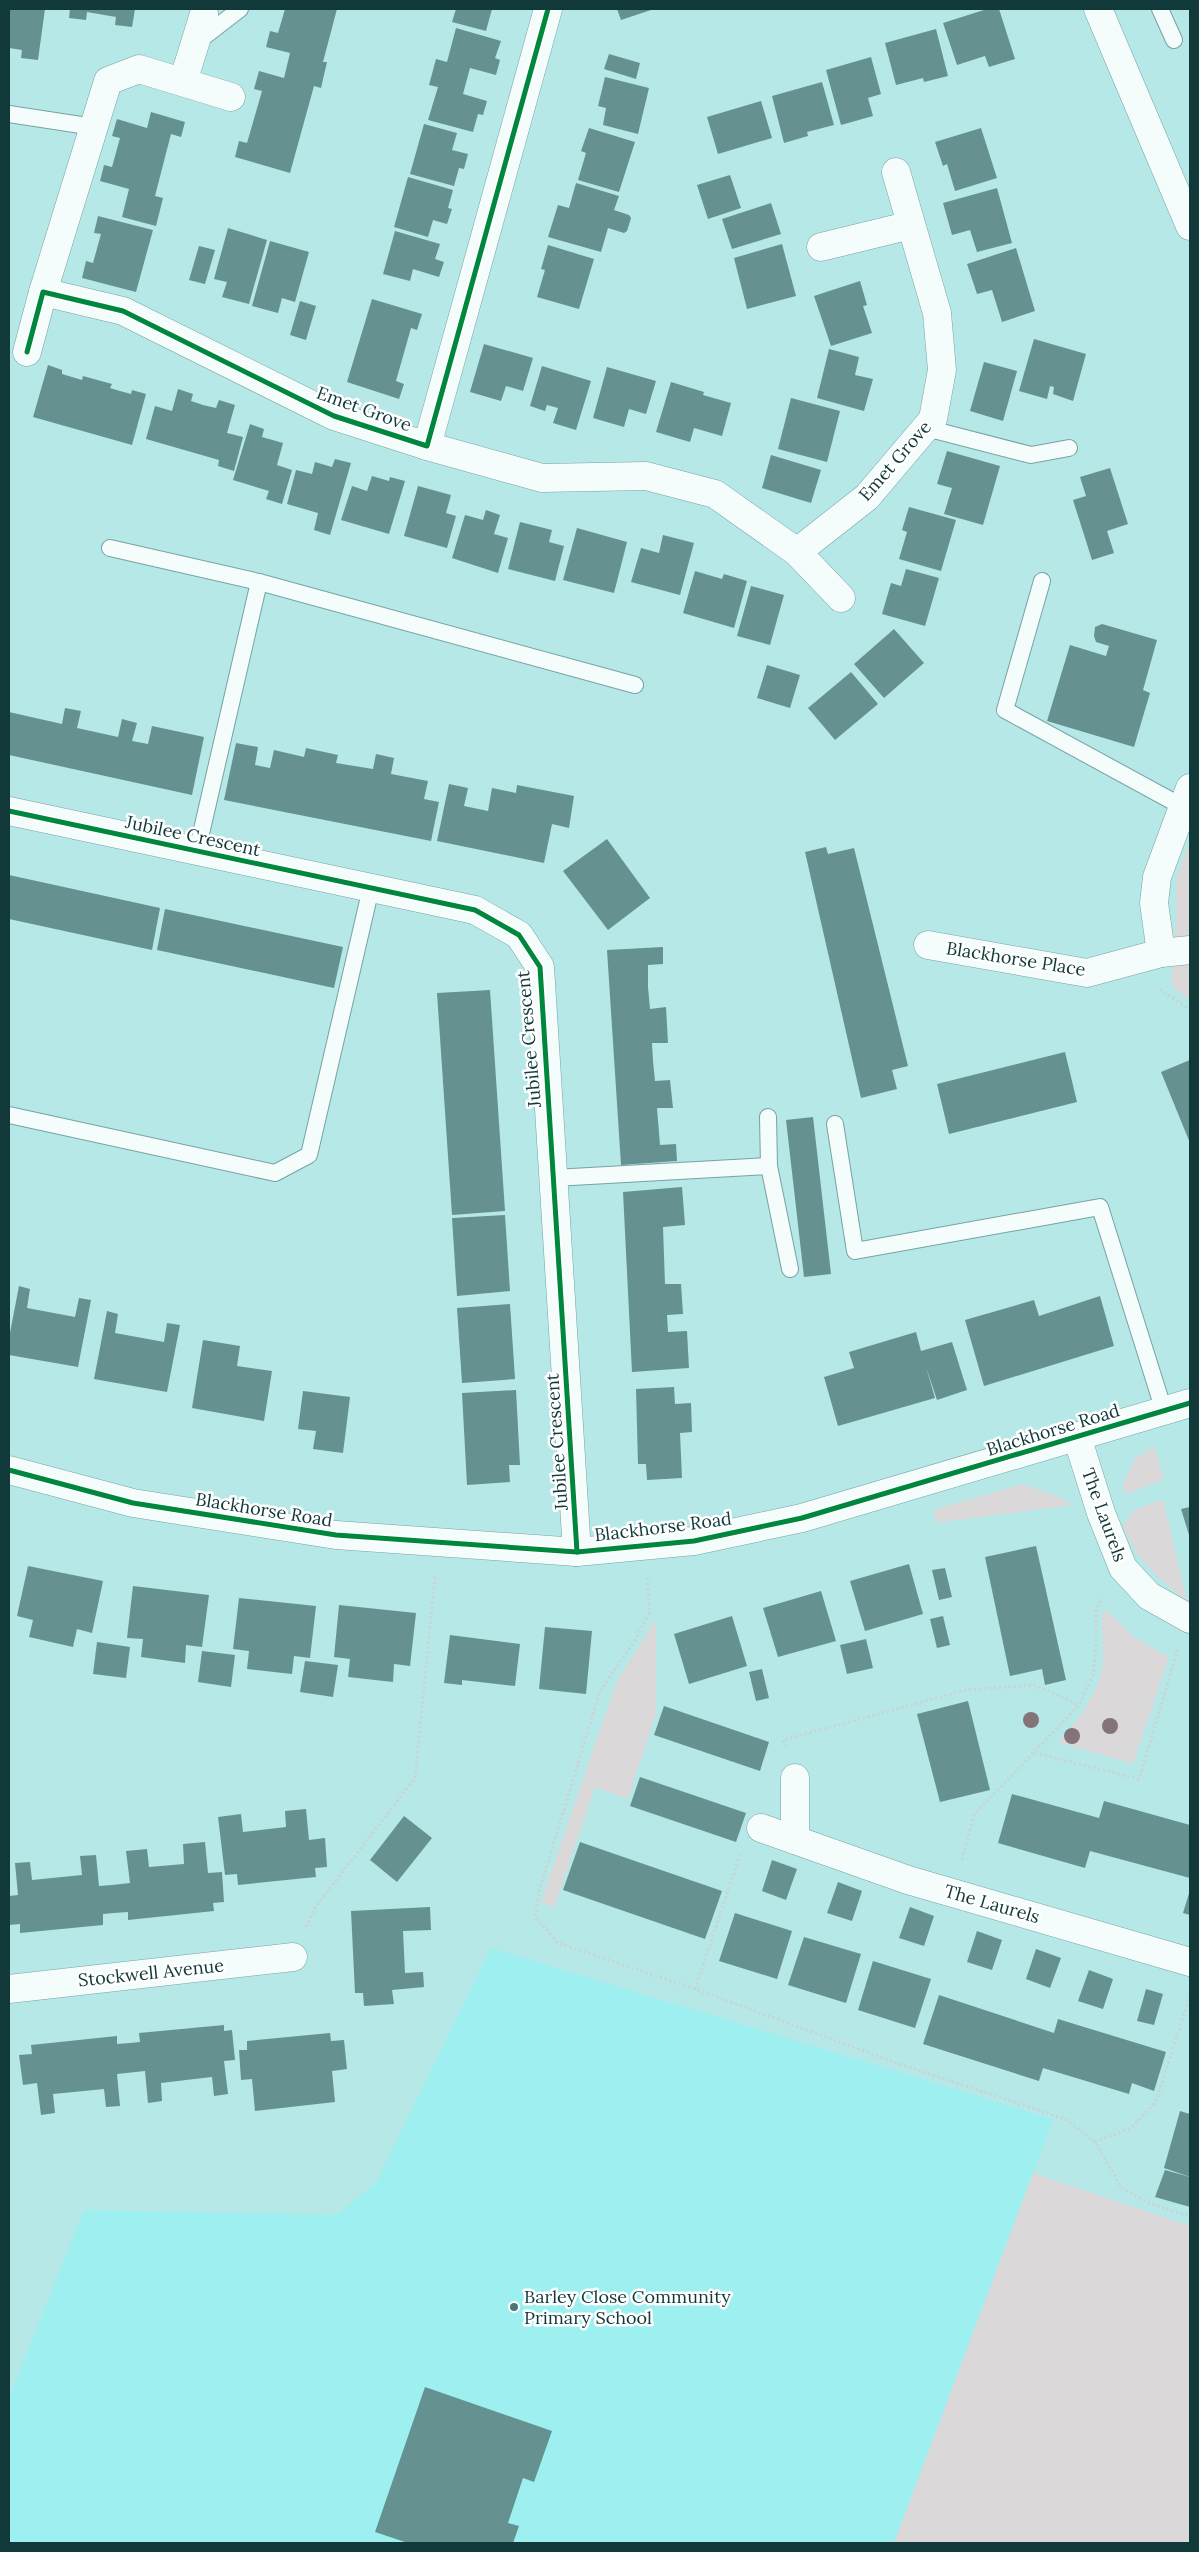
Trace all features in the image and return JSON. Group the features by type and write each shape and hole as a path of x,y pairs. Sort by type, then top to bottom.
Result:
{"street":[{"name":"Emet Grove","path":"426,446 548,9"},
{"path":"1098,9 1190,226"},
{"path":"182,82 204,14"},
{"path":"27,352 43,292 108,81 139,69 231,97"},
{"name":"Emet Grove","path":"797,552 867,497 933,419 942,370 938,313 896,172"},
{"path":"821,247 911,225"},
{"name":"Emet Grove","path":"43,292 123,311 334,416 426,446 542,478 646,476 715,494 797,552 840,598"},
{"path":"1161,953 1154,903 1157,877 1186,797"},
{"name":"Jubilee Crescent","path":"9,811 475,910 519,935 540,967 577,1552"},
{"name":"Blackhorse Place","path":"928,945 1087,973 1161,953 1190,950"},
{"name":"Blackhorse Road","path":"9,1470 133,1503 336,1535 577,1552 694,1541 802,1518 1190,1403"},
{"name":"The Laurels","path":"1077,1437 1101,1513 1122,1568 1149,1596 1189,1619"},
{"path":"795,1778 795,1840"},
{"name":"The Laurels","path":"762,1828 908,1880 1190,1962"},
{"name":"Stockwell Avenue","path":"9,1989 293,1957"}],"lane":[{"path":"195,44 240,9"},
{"path":"1160,9 1174,40"},
{"path":"9,114 94,127"},
{"path":"926,428 1031,455 1069,448"},
{"path":"110,548 260,582 635,685"},
{"path":"1042,581 1005,710 1186,797"},
{"path":"197,851 260,582"},
{"path":"9,1115 275,1173 309,1155 371,888"},
{"path":"768,1117 770,1166 790,1269"},
{"path":"835,1124 855,1251 1100,1207 1164,1411"},
{"path":"554,1178 770,1166"}],"path":[{"path":"293,1957 314,1909 415,1778 439,1542"},
{"path":"645,1545 650,1612 636,1639 600,1691 539,1892 535,1917 558,1943 695,1989 894,2062 1068,2120 1095,2142 1122,2188 1151,2204 1190,2216"},
{"path":"953,1893 974,1815 1080,1705 1093,1675 1096,1648 1096,1609 1122,1568"},
{"path":"1034,1753 1139,1779 1189,1619"},
{"path":"795,1778 784,1740 966,1690 1034,1686 1080,1705"},
{"path":"695,1989 743,1845 762,1828"},
{"path":"1095,2142 1131,2128 1156,2102 1190,1994"}],"shaded area":[{"path":"1190,840 1190,1000 1171,985 1176,917 1176,879"},
{"path":"1154,1446 1164,1479 1127,1494 1122,1487 1135,1458"},
{"path":"1022,1484 1055,1495 1073,1505 936,1523 933,1510"},
{"path":"1163,1499 1187,1601 1142,1560 1123,1527 1134,1510"},
{"path":"1107,1611 1135,1638 1169,1657 1133,1764 1058,1742 1076,1721 1096,1689 1101,1673 1103,1656 1101,1614"},
{"path":"656,1619 656,1714 628,1799 595,1787 554,1908 541,1901 617,1681"},
{"name":"Barley Close Community Primary School","path":"491,1948 1053,2119 894,2543 9,2543 9,2398 84,2210 336,2215 376,2183"},
{"path":"1033,2173 1190,2226 1190,2543 894,2543"}],"building":[{"path":"9,9 45,9 38,60 21,58 22,50 9,48"},
{"path":"70,9 135,9 132,27 115,25 116,17 87,12 86,20 69,18"},
{"path":"285,9 337,9 323,62 327,62 321,88 314,86 290,173 235,157 239,141 247,143 262,91 254,89 259,71 284,78 290,53 266,47 270,31 278,33"},
{"path":"456,9 492,9 486,31 452,22"},
{"path":"617,9 654,9 621,20"},
{"path":"987,9 999,9 1015,59 989,67 985,56 957,65 943,23"},
{"path":"456,28 501,41 495,58 500,60 496,75 470,68 463,94 487,101 483,115 478,114 473,132 428,120 438,87 429,85 436,59 447,62"},
{"path":"936,29 948,76 924,82 923,78 896,85 885,43"},
{"path":"609,54 640,63 636,79 604,69"},
{"path":"871,57 881,94 868,98 873,116 841,125 826,70"},
{"path":"605,77 649,88 638,134 603,125 606,108 598,106"},
{"path":"822,82 834,125 807,132 808,136 784,143 772,96"},
{"path":"761,101 772,138 718,154 707,117"},
{"path":"151,112 185,122 181,137 171,134 155,196 163,198 156,226 122,217 129,189 100,181 104,165 112,167 120,138 112,136 117,119 147,128"},
{"path":"424,124 457,133 452,150 468,154 464,169 459,168 454,186 410,174"},
{"path":"589,128 635,142 619,192 578,180 586,153 581,151"},
{"path":"981,128 997,178 955,191 947,164 943,166 935,142"},
{"path":"730,175 741,208 708,219 697,185"},
{"path":"408,177 453,190 448,208 452,209 447,224 433,220 428,237 394,227"},
{"path":"576,183 619,196 614,210 629,215 631,218 627,231 624,233 608,228 601,252 548,237 558,205 569,208"},
{"path":"997,188 1012,243 977,252 970,230 952,235 943,203"},
{"path":"771,203 781,234 732,249 722,219"},
{"path":"98,216 153,230 136,292 82,278 86,261 93,263 101,234 94,233"},
{"path":"228,228 267,240 249,304 222,297 227,282 214,279"},
{"path":"395,231 440,244 435,259 444,262 439,277 413,269 410,281 383,274"},
{"path":"270,241 309,252 295,302 282,298 278,313 252,306"},
{"path":"782,244 796,296 747,309 734,258"},
{"path":"548,245 594,259 579,309 537,297 545,270 541,269"},
{"path":"199,246 215,250 205,284 189,280"},
{"path":"1016,248 1035,311 1002,322 992,290 977,294 967,264"},
{"path":"860,281 867,305 863,306 872,333 831,346 814,296"},
{"path":"372,299 422,314 417,330 411,328 396,381 404,384 399,399 347,382"},
{"path":"300,301 316,306 306,340 290,335"},
{"path":"1034,339 1086,354 1073,401 1053,394 1054,387 1050,386 1047,399 1019,391"},
{"path":"484,344 533,358 523,391 506,386 501,401 470,392"},
{"path":"829,349 859,357 855,375 873,379 864,411 817,398"},
{"path":"984,362 1017,371 1003,421 970,411"},
{"path":"48,365 62,370 62,374 82,380 83,376 112,384 110,388 120,391 131,394 132,390 146,394 132,445 33,417"},
{"path":"542,366 591,381 576,430 553,423 558,408 547,405 545,411 530,406"},
{"path":"607,367 656,381 646,414 629,409 624,427 593,418"},
{"path":"671,382 704,392 703,395 731,403 722,436 694,428 690,442 656,432"},
{"path":"178,389 193,394 191,401 203,405 216,408 219,400 235,405 227,433 243,437 234,471 218,466 219,460 146,439 155,406 172,411"},
{"path":"791,398 840,411 827,462 778,449"},
{"path":"250,424 264,429 262,437 283,443 277,465 292,470 282,504 266,499 269,491 233,480"},
{"path":"947,451 1000,466 983,525 944,514 952,488 937,484"},
{"path":"771,455 821,470 811,503 762,488"},
{"path":"335,459 351,463 330,535 314,530 318,513 287,504 296,470 312,474 315,462 332,467"},
{"path":"1110,468 1128,524 1107,531 1114,553 1092,560 1073,500 1086,496 1080,477"},
{"path":"372,476 389,481 390,477 405,481 389,534 341,520 352,486 367,491"},
{"path":"418,486 451,495 446,513 456,516 447,548 404,536"},
{"path":"909,507 956,520 941,571 899,559 907,532 902,530"},
{"path":"486,510 500,515 494,534 508,538 498,573 452,558 465,515 483,520"},
{"path":"520,522 552,530 549,542 564,546 555,581 508,569"},
{"path":"577,528 627,542 614,593 563,580"},
{"path":"663,535 694,543 680,595 631,582 641,548 659,553"},
{"path":"906,569 939,578 925,626 882,614 891,583 901,586"},
{"path":"695,571 722,579 724,574 747,581 734,628 683,613"},
{"path":"751,586 784,595 770,645 737,636"},
{"path":"1102,624 1157,640 1143,690 1150,693 1134,747 1047,721 1070,645 1106,656 1109,646 1096,642 1094,636 1095,627"},
{"path":"894,629 924,663 884,698 854,664"},
{"path":"767,665 800,675 790,708 757,698"},
{"path":"851,672 878,704 835,740 808,708"},
{"path":"65,708 81,711 77,728 118,737 122,719 137,723 132,741 148,744 152,726 204,737 192,795 9,755 9,712 62,724"},
{"path":"236,743 258,747 255,765 270,768 274,750 304,757 306,748 338,755 336,763 373,769 376,754 394,758 391,774 428,781 424,799 439,802 431,841 224,800"},
{"path":"449,784 468,788 464,806 488,811 492,788 516,793 517,785 574,796 569,828 552,824 544,863 437,841"},
{"path":"607,839 650,898 608,930 563,871"},
{"path":"826,847 828,854 854,848 908,1066 892,1070 897,1089 861,1098 805,852"},
{"path":"9,875 160,908 152,950 9,919"},
{"path":"165,909 343,947 334,988 157,950"},
{"path":"663,947 663,964 648,965 648,987 650,1009 666,1007 668,1043 652,1043 653,1061 655,1081 670,1080 673,1108 657,1108 660,1145 676,1144 677,1161 621,1165 607,950"},
{"path":"490,990 505,1211 452,1215 437,993"},
{"path":"1065,1052 1077,1102 949,1134 937,1084"},
{"path":"1190,1060 1190,1143 1161,1072"},
{"path":"813,1117 831,1274 804,1277 786,1120"},
{"path":"682,1187 685,1225 663,1227 665,1284 681,1284 683,1314 667,1315 668,1332 687,1331 689,1368 632,1372 623,1192"},
{"path":"505,1215 510,1291 457,1296 452,1218"},
{"path":"19,1286 30,1289 27,1308 75,1317 79,1298 91,1300 78,1367 9,1355 9,1338"},
{"path":"1100,1296 1114,1346 984,1386 965,1320 1034,1300 1039,1316"},
{"path":"510,1304 515,1379 462,1383 457,1308"},
{"path":"107,1311 118,1314 115,1333 164,1342 167,1323 180,1325 167,1392 94,1379"},
{"path":"916,1332 921,1351 952,1342 967,1390 937,1400 926,1367 935,1398 838,1426 824,1377 854,1368 849,1352"},
{"path":"203,1340 240,1346 237,1366 272,1371 264,1421 192,1408"},
{"path":"674,1387 675,1404 691,1403 692,1432 680,1433 682,1478 647,1480 646,1464 638,1464 636,1389"},
{"path":"516,1390 520,1465 509,1465 510,1482 467,1485 462,1393"},
{"path":"303,1391 350,1397 343,1453 313,1449 316,1431 298,1429"},
{"path":"1190,1507 1190,1538 1181,1509"},
{"path":"1036,1546 1066,1680 1045,1685 1042,1669 1010,1676 985,1557"},
{"path":"909,1564 923,1614 865,1631 850,1581"},
{"path":"28,1566 103,1581 92,1633 77,1629 73,1647 29,1637 33,1620 17,1616"},
{"path":"945,1568 952,1597 939,1600 932,1570"},
{"path":"133,1586 209,1595 202,1647 186,1645 185,1663 141,1657 143,1639 127,1638"},
{"path":"821,1591 836,1641 778,1657 763,1608"},
{"path":"239,1598 316,1606 310,1658 294,1656 292,1674 247,1669 249,1651 233,1649"},
{"path":"339,1605 416,1613 410,1666 394,1664 393,1682 348,1677 350,1659 334,1657"},
{"path":"732,1616 747,1666 689,1684 674,1634"},
{"path":"943,1616 950,1645 937,1648 930,1619"},
{"path":"545,1627 592,1631 586,1694 539,1689"},
{"path":"450,1635 520,1644 515,1686 462,1680 462,1685 444,1683"},
{"path":"866,1639 873,1668 847,1674 840,1645"},
{"path":"97,1642 130,1647 126,1678 93,1674"},
{"path":"202,1651 235,1655 231,1687 198,1682"},
{"path":"305,1661 338,1665 333,1697 300,1692"},
{"path":"762,1669 769,1698 756,1701 749,1672"},
{"path":"968,1701 990,1790 940,1802 917,1714"},
{"path":"664,1706 769,1742 760,1771 654,1735"},
{"path":"640,1777 746,1813 736,1842 630,1806"},
{"path":"1012,1794 1099,1818 1104,1801 1190,1825 1190,1878 1090,1851 1085,1868 998,1843"},
{"path":"306,1809 309,1840 325,1838 327,1867 315,1868 316,1877 238,1885 237,1874 225,1875 218,1817 241,1814 243,1832 286,1827 285,1811"},
{"path":"404,1816 432,1838 397,1882 370,1860"},
{"path":"205,1842 208,1873 222,1872 224,1902 213,1903 214,1911 128,1920 128,1912 103,1914 103,1925 20,1933 20,1924 9,1925 9,1896 18,1895 15,1863 30,1862 32,1880 82,1875 80,1856 96,1855 99,1886 112,1885 130,1883 126,1851 147,1849 149,1867 184,1864 183,1844"},
{"path":"580,1842 722,1891 705,1939 563,1890"},
{"path":"772,1860 797,1869 786,1900 762,1891"},
{"path":"838,1882 862,1891 852,1921 827,1913"},
{"path":"1190,1890 1190,1915 1183,1913"},
{"path":"430,1907 431,1930 403,1931 405,1973 423,1972 424,1987 392,1990 394,2004 364,2006 363,1993 355,1993 351,1911"},
{"path":"910,1907 934,1916 924,1946 899,1938"},
{"path":"735,1913 792,1931 777,1979 719,1961"},
{"path":"977,1931 1002,1940 992,1970 967,1962"},
{"path":"804,1937 861,1954 846,2003 788,1985"},
{"path":"1036,1949 1061,1958 1050,1988 1026,1979"},
{"path":"873,1961 931,1979 915,2028 858,2010"},
{"path":"1089,1970 1113,1979 1103,2009 1078,2001"},
{"path":"1146,1989 1163,1994 1154,2025 1137,2021"},
{"path":"939,1995 1054,2033 1058,2019 1166,2052 1154,2091 1132,2083 1129,2094 1043,2068 1039,2081 923,2044"},
{"path":"224,2025 224,2031 232,2030 235,2060 224,2061 228,2094 214,2096 212,2077 161,2083 162,2101 148,2103 145,2071 117,2074 120,2106 106,2107 104,2089 53,2094 55,2113 41,2115 37,2083 23,2085 19,2055 32,2054 31,2045 117,2036 117,2044 140,2042 139,2033"},
{"path":"330,2033 331,2041 344,2040 347,2069 332,2071 335,2102 255,2111 252,2079 241,2080 239,2050 247,2050 247,2041"},
{"path":"1180,2111 1190,2114 1190,2177 1164,2168"},
{"path":"1165,2170 1190,2177 1190,2207 1155,2197"},
{"path":"425,2387 552,2431 534,2482 523,2478 508,2523 519,2526 513,2543 408,2543 375,2532"}],"cycle path":[{"path":"27,352 43,292 123,311 334,416 427,446 548,9"},
{"path":"9,811 475,910 519,935 540,967 577,1552"},
{"path":"9,1470 133,1503 336,1535 577,1552 694,1541 802,1518 1190,1403"}],"place":[{"name":"Barley Close Community Primary School","path":"514,2307"}]}
